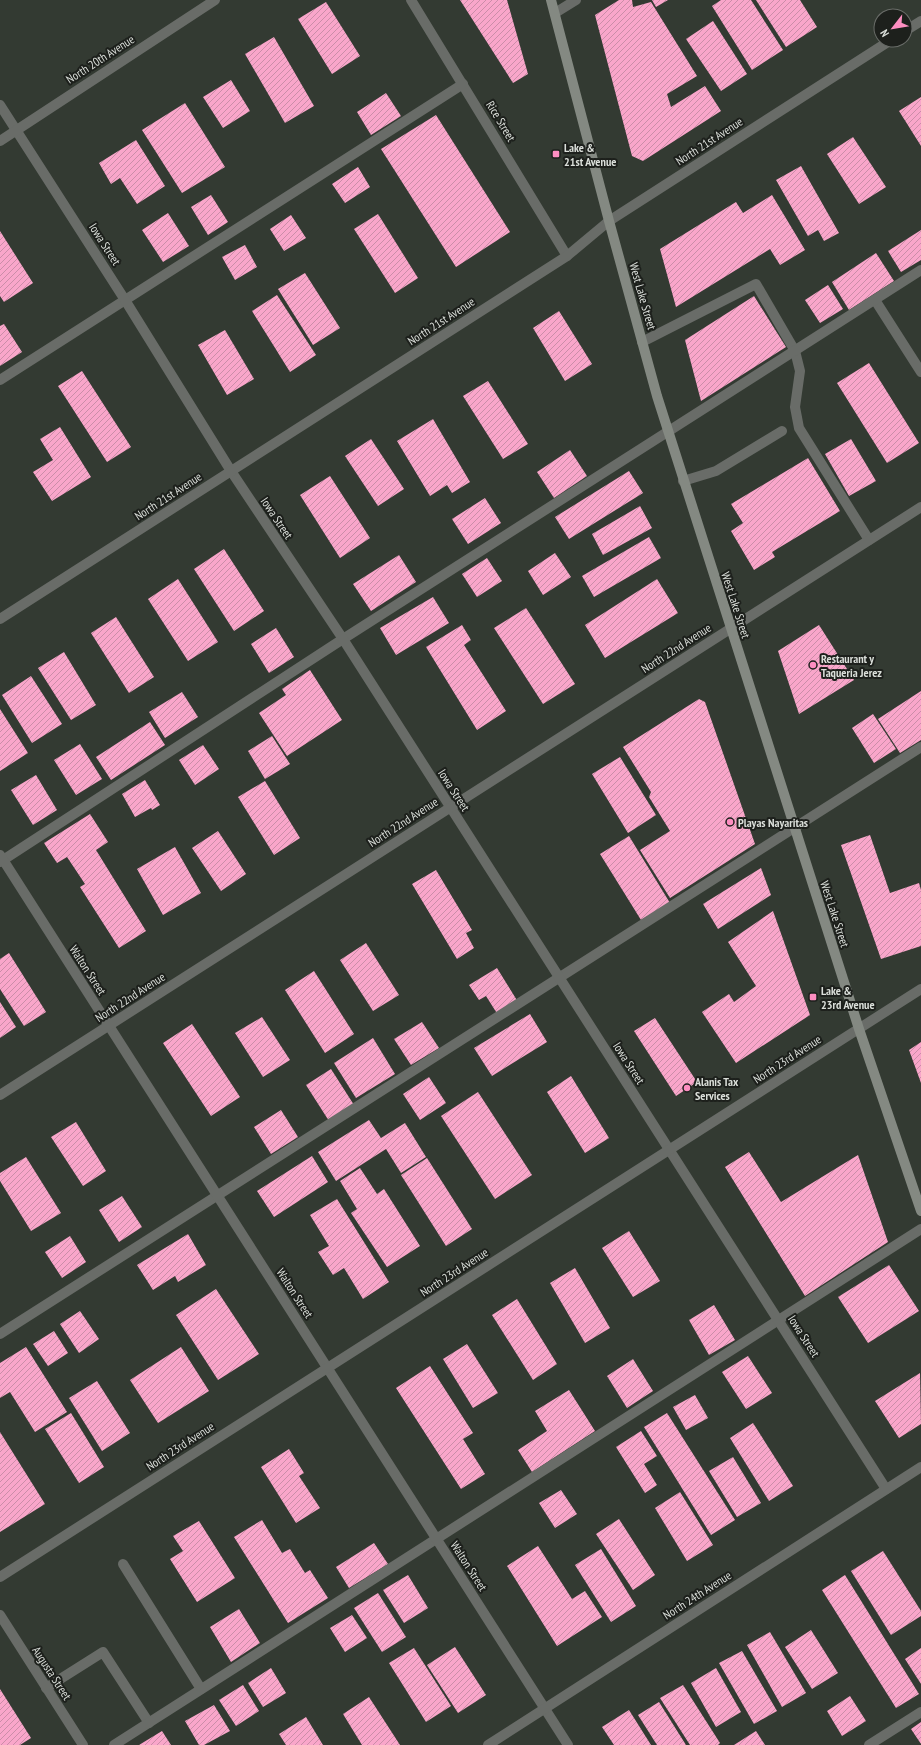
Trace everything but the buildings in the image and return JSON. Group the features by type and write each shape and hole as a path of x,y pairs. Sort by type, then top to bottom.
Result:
{"main road":[{"name":"West Lake Street","path":"551,0 609,221 668,432 859,1029 921,1211"}],"street":[{"name":"North 20th Avenue","path":"0,141 215,0"},
{"name":"Rice Street","path":"411,0 567,256"},
{"path":"555,13 576,0"},
{"name":"North 21st Avenue","path":"0,618 567,256 609,221 879,48"},
{"path":"0,380 463,84"},
{"name":"Iowa Street","path":"0,105 125,300 231,471 342,639 886,1489"},
{"path":"1,859 342,639 921,270"},
{"path":"642,342 756,284 795,351 800,371 795,407 799,428 869,540"},
{"path":"875,300 921,372"},
{"path":"683,480 716,471 782,431"},
{"name":"North 22nd Avenue","path":"0,1095 921,506"},
{"path":"0,1334 921,747"},
{"name":"Walton Street","path":"1,859 568,1745"},
{"name":"North 23rd Avenue","path":"0,1577 921,989"},
{"path":"114,1745 921,1229"},
{"name":"North 24th Avenue","path":"488,1745 921,1467"},
{"path":"123,1564 201,1689"},
{"name":"Augusta Street","path":"0,1615 83,1745"},
{"path":"46,1688 103,1652 149,1723"},
{"path":"869,1745 921,1712"}],"place":[{"name":"Lake & 21st Avenue","path":"556,154"},
{"name":"Restaurant y Taqueria Jerez","path":"813,665"},
{"name":"Playas Nayaritas","path":"730,822"},
{"name":"Lake & 23rd Avenue","path":"813,997"},
{"name":"Alanis Tax Services","path":"687,1088"}]}
